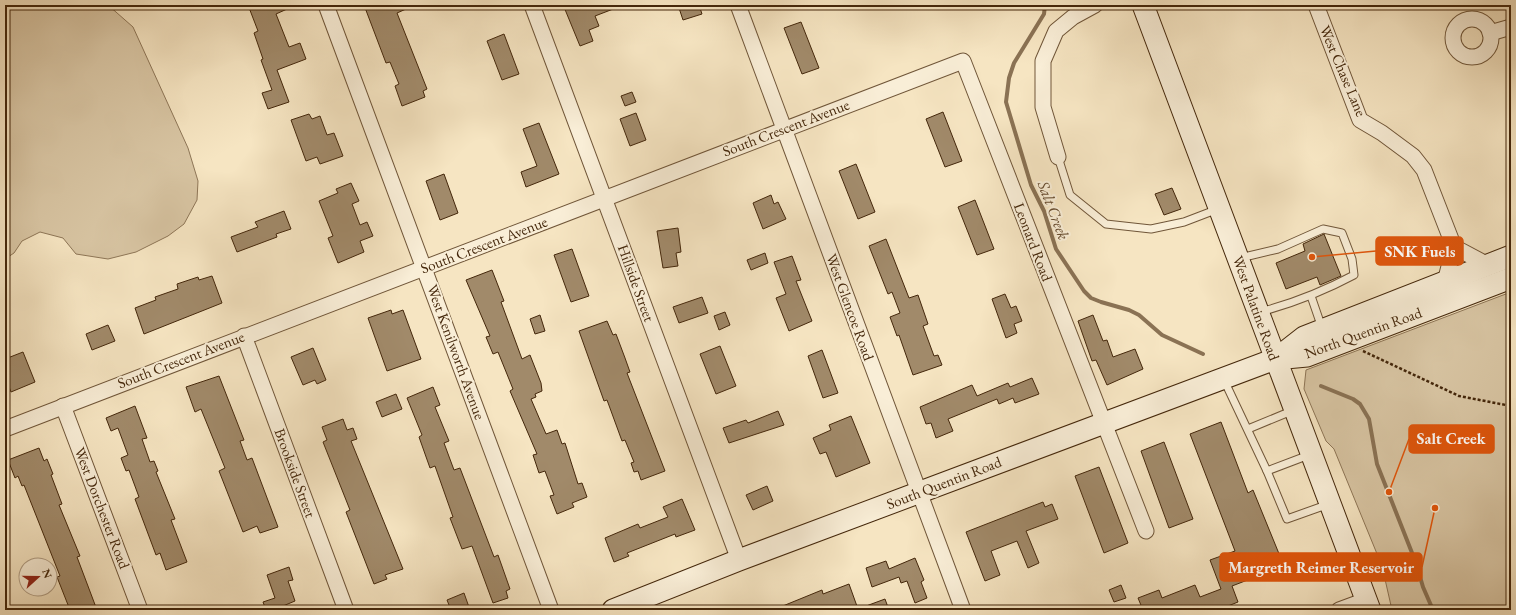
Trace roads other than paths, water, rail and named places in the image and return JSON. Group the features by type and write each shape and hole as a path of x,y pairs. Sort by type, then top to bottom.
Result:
{"main road":[{"name":"West Palatine Road","path":"1143,5 1310,454 1368,605"},
{"name":"North Quentin Road","path":"1275,359 1304,337 1511,256"},
{"name":"North Quentin Road","path":"1275,359 1307,356 1511,278"},
{"name":"South Quentin Road","path":"613,610 739,560 1275,359"}],"street":[{"name":"West Kenilworth Avenue","path":"326,5 551,610"},
{"name":"Hillside Street","path":"532,5 739,560"},
{"name":"West Glencoe Road","path":"738,5 963,610"},
{"path":"1058,156 1043,107 1043,61 1056,31 1073,17 1095,5"},
{"name":"West Chase Lane","path":"1316,5 1360,120 1382,133 1407,152 1424,170 1454,247"},
{"path":"1490,33 1511,27"},
{"name":"South Crescent Avenue","path":"5,429 784,128 963,61"},
{"name":"Leonard Road","path":"963,61 1146,531"},
{"path":"1445,282 1454,247 1488,265"},
{"name":"Brookside Street","path":"244,336 346,610"},
{"name":"West Dorchester Road","path":"63,406 140,610"},
{"path":"1339,610 1368,605"}],"lane":[{"path":"1058,156 1070,195 1106,224 1151,229 1184,222 1219,209"},
{"path":"1238,258 1278,249 1323,229 1342,233 1352,259 1354,275 1294,303 1258,313"},
{"path":"1311,296 1323,330"},
{"path":"1224,378 1267,471 1287,519 1329,504"},
{"path":"1248,429 1294,410"},
{"path":"1267,471 1310,454"}],"waterway":[{"name":"Salt Creek","path":"1045,5 1044,14 1014,63 1009,78 1006,102 1031,185 1044,211 1056,249 1084,291 1091,298 1129,310 1139,315 1162,335 1203,354"},
{"name":"Salt Creek","path":"1321,386 1353,399 1360,404 1369,419 1377,464 1433,610"}],"place":[{"name":"SNK Fuels","path":"1312,257"},
{"name":"Salt Creek","path":"1389,492"},
{"name":"Margreth Reimer Reservoir","path":"1435,508"}]}
